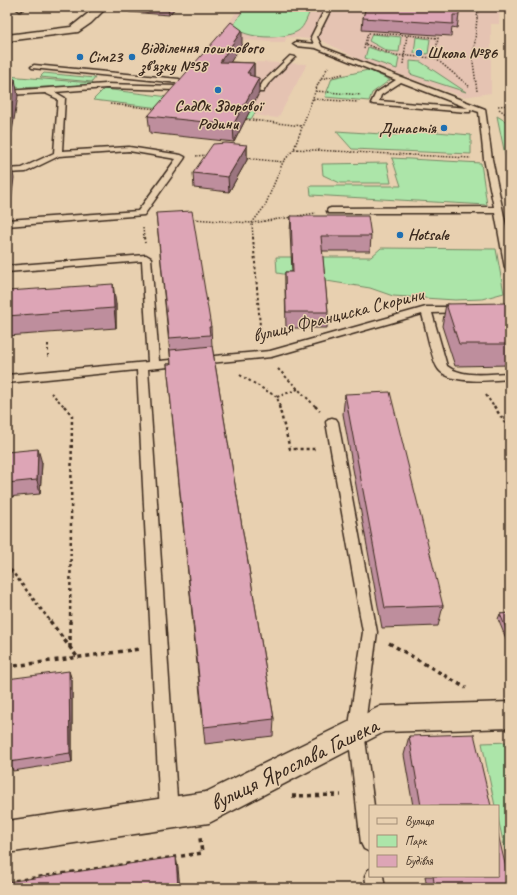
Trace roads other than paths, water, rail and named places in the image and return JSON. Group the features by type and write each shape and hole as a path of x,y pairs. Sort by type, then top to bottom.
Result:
{"street":[{"path":"7,38 74,30 87,21 102,7"},
{"path":"7,46 23,37"},
{"name":"вулиця Ярослава Гашека","path":"7,837 209,807 381,719 510,715"}],"lane":[{"path":"329,7 314,37 318,48 482,111"},
{"path":"296,44 318,46"},
{"path":"261,91 266,83 292,57"},
{"path":"34,67 179,81"},
{"path":"400,80 378,94 376,99 482,111"},
{"path":"7,93 106,86 175,88"},
{"path":"46,91 62,98 58,154"},
{"path":"482,111 488,159 510,268"},
{"path":"7,171 23,170 58,154 129,149 181,157 141,213 7,223"},
{"path":"331,211 498,210"},
{"path":"7,269 146,258 148,365 169,814"},
{"path":"426,310 442,367 450,374 473,376 510,376"},
{"name":"вулиця Франциска Скорини","path":"7,379 271,354 426,310 472,310"},
{"path":"332,422 370,632 356,732 369,835"},
{"path":"374,877 376,888"}],"place":[{"name":"Школа №86","path":"419,53"},
{"name":"Сім23","path":"80,57"},
{"name":"Відділення поштового зв’язку №58","path":"132,57"},
{"name":"СадОк Здорової Родини","path":"218,90"},
{"name":"Династія","path":"444,128"},
{"name":"Hotsale","path":"400,235"}]}
